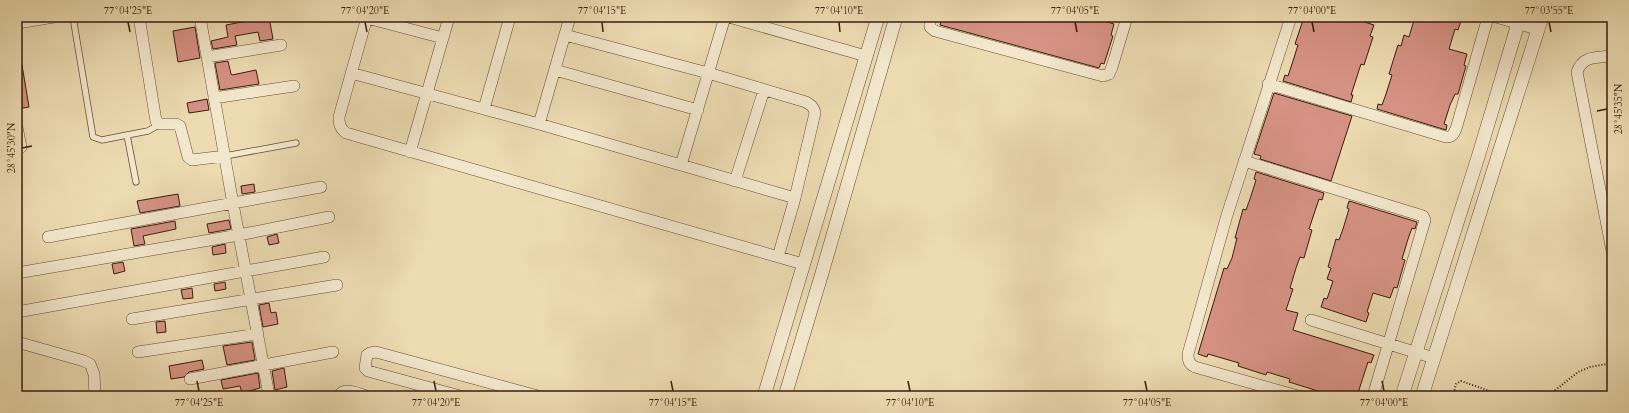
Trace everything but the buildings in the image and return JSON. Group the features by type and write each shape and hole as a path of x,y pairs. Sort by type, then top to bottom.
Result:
{"street":[{"path":"17,23 54,17"},
{"path":"139,17 156,121 160,124 176,124 180,126 188,157 192,160 225,156"},
{"path":"200,17 268,390"},
{"path":"410,152 449,17"},
{"path":"484,109 510,17"},
{"path":"539,124 570,17"},
{"path":"681,165 725,17"},
{"path":"729,17 866,56"},
{"path":"764,396 878,17"},
{"path":"785,396 896,17"},
{"path":"930,17 930,27 936,31 1103,76 1109,74 1112,67 1127,17"},
{"path":"1291,17 1244,161 1188,354 1188,360 1196,367 1298,396"},
{"path":"1268,84 1450,137 1454,134 1456,129 1488,17"},
{"path":"1422,396 1540,23 1496,17"},
{"path":"443,38 367,18 339,118 341,129 353,136 803,264"},
{"path":"1402,396 1479,154 1519,21"},
{"path":"565,35 708,73 806,102 814,108 815,113 795,198 778,257"},
{"path":"207,57 281,45"},
{"path":"1612,56 1589,59 1580,64 1578,72 1612,251"},
{"path":"555,70 698,110"},
{"path":"352,73 539,124 795,198"},
{"path":"214,98 294,86"},
{"path":"735,181 764,90"},
{"path":"17,127 21,147 17,150"},
{"path":"1244,161 1423,216 1425,220 1424,227 1373,396"},
{"path":"48,238 321,187"},
{"path":"17,273 239,235 329,217"},
{"path":"17,312 324,257"},
{"path":"132,320 337,285"},
{"path":"1311,320 1434,358"},
{"path":"138,352 258,334"},
{"path":"17,342 90,364 94,374 95,396"},
{"path":"190,379 333,352"},
{"path":"460,396 368,371 365,361 366,356 370,353 376,352 538,396"},
{"path":"339,396 341,393 350,391 367,396"}],"lane":[{"path":"72,17 93,137 102,140 127,136 148,131 160,124"},
{"path":"127,136 136,182"},
{"path":"225,156 296,143"}],"path":[{"path":"1548,396 1578,372 1590,367 1612,363"},
{"path":"1453,396 1456,384 1461,381 1504,396"}]}
